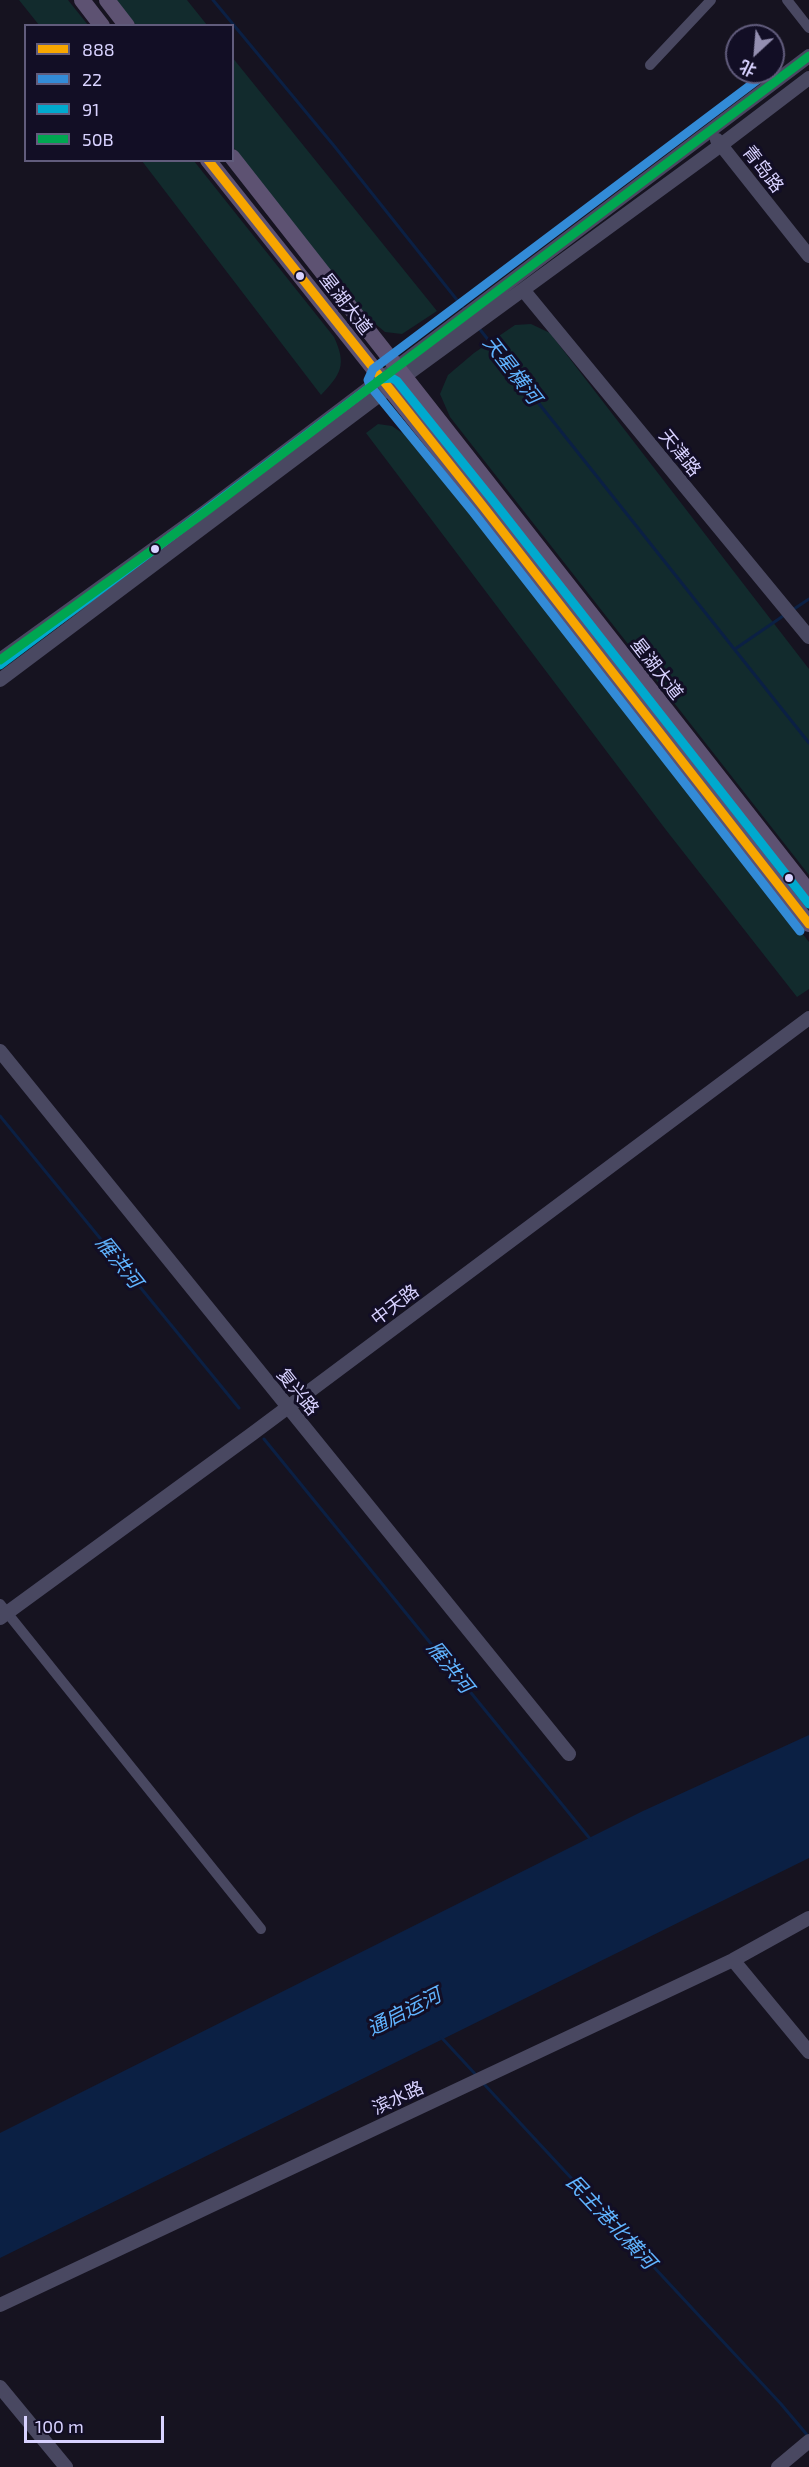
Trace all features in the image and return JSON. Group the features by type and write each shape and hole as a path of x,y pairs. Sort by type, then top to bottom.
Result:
{"main road":[{"path":"82,0 100,24"},
{"path":"107,0 125,24"},
{"name":"星湖大道","path":"234,160 809,892"},
{"name":"星湖大道","path":"210,162 384,384 482,504 809,924"}],"street":[{"path":"650,65 711,0"},
{"path":"787,0 809,28"},
{"path":"0,660 487,309 809,56"},
{"path":"487,309 524,291 809,78"},
{"name":"青岛路","path":"711,132 809,256"},
{"name":"天津路","path":"524,291 809,637"},
{"path":"0,680 384,384"},
{"name":"中天路","path":"2,1611 287,1407 809,1018"},
{"name":"复兴路","path":"0,1051 569,1754"},
{"path":"2,1611 261,1929"},
{"name":"滨水路","path":"0,2305 733,1960 809,1918"},
{"path":"733,1960 809,2052"},
{"path":"2,2395 66,2467"},
{"path":"778,2467 809,2441"}],"green space":[{"path":"19,0 68,0 87,24 38,24"},
{"path":"116,0 187,0 206,24 135,24"},
{"path":"234,59 437,311 402,334 385,332 368,318 234,148"},
{"path":"143,162 195,162 334,337 340,355 340,369 321,395"},
{"path":"531,324 550,333 809,669 809,875 450,417 440,394 448,375 474,353 515,325"},
{"path":"378,424 392,426 414,441 809,942 809,989 797,997 666,830 366,433"}],"water":[{"name":"通启运河","path":"809,1735 809,1858 0,2258 0,2133 643,1811"}],"waterway":[{"name":"天星横河","path":"213,0 233,24"},
{"name":"天星横河","path":"234,25 465,310"},
{"name":"天星横河","path":"478,327 809,743"},
{"path":"791,611 809,599"},
{"path":"735,649 786,614"},
{"name":"雁洪河","path":"0,1116 239,1408"},
{"name":"雁洪河","path":"264,1439 591,1840"},
{"name":"民主港北横河","path":"441,2037 477,2076"},
{"name":"民主港北横河","path":"483,2083 781,2404 808,2436"}],"transit line":[{"name":"50B","path":"0,660 205,512 809,56"},
{"name":"22","path":"752,84 373,369 368,380 371,387 473,512 800,931"},
{"name":"888","path":"210,162 482,505 809,924"},
{"name":"91","path":"0,665 381,379 392,378 397,381 491,498 809,904"}]}
